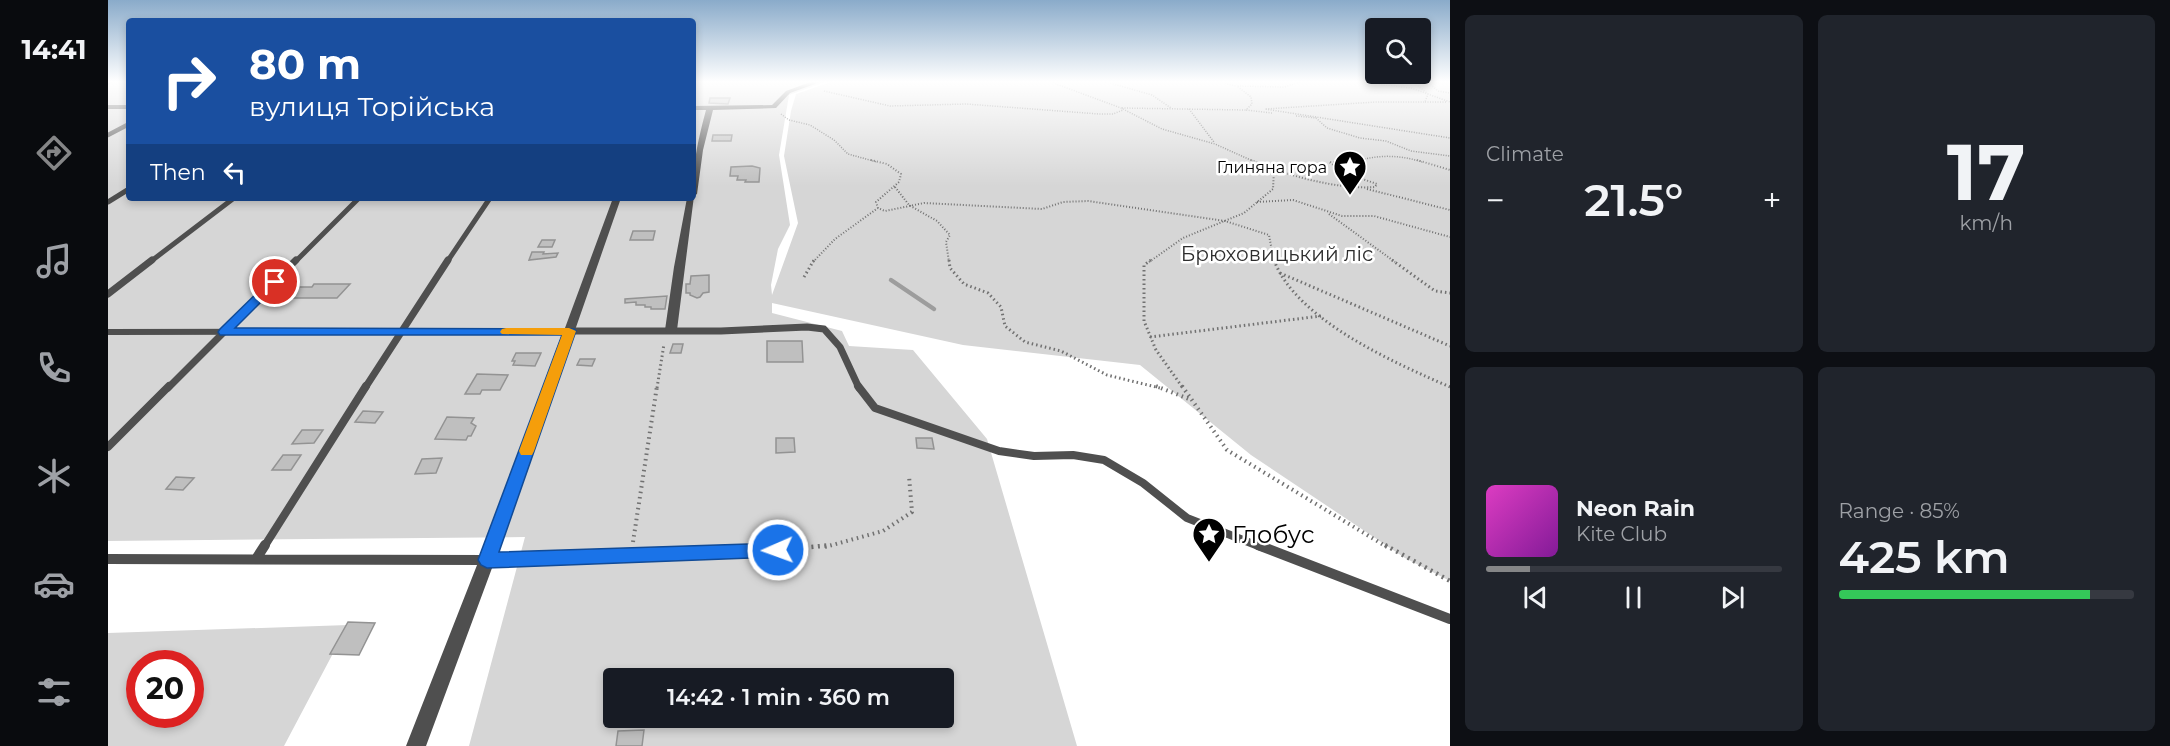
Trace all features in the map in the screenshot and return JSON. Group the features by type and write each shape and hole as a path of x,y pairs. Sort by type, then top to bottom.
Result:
{"street":[{"path":"696,172 708,116"},
{"path":"416,746 487,560 616,201"},
{"path":"669,330 690,201"},
{"path":"108,332 569,331"}],"lane":[{"path":"108,135 126,126"},
{"path":"108,202 126,191"},
{"path":"108,294 230,201"},
{"path":"108,447 356,201"},
{"path":"256,559 400,332 488,201"},
{"path":"569,331 807,327 824,329 841,349 863,396 875,408 999,452 1034,456 1073,455 1104,460 1143,483 1187,518 1450,619"},
{"path":"108,559 487,560 778,550"}],"path":[{"path":"784,116 789,120 810,125 834,140 848,154 887,164 901,174 895,187 876,202 878,208 885,211 909,205 960,204 1042,208 1063,202 1088,201 1225,221 1269,235 1272,255 1278,272 1306,304 1334,327 1382,354 1450,387"},
{"path":"1136,116 1162,129 1215,144 1274,170 1389,193 1450,210"},
{"path":"1193,116 1215,144"},
{"path":"1297,116 1316,118 1327,128 1341,133 1386,141 1411,151 1450,156"},
{"path":"1320,116 1450,138"},
{"path":"1362,188 1376,187 1377,184 1349,175 1333,167 1329,162 1351,163 1366,158 1404,156 1450,170"},
{"path":"1274,170 1273,189 1244,213 1183,238 1144,265 1144,321 1150,337 1156,350 1227,450 1406,558 1450,581"},
{"path":"895,187 909,205 937,221 950,235 946,242 950,268 964,284 988,293 1001,307 1005,326 1025,342 1061,351 1107,375 1148,383 1191,399"},
{"path":"1257,202 1293,200 1342,216 1374,216 1450,237"},
{"path":"804,278 812,261 840,234 878,208"},
{"path":"1326,211 1436,291 1450,293"},
{"path":"1278,272 1450,346"},
{"path":"1150,337 1321,316"},
{"path":"631,554 669,330"},
{"path":"778,550 824,547 883,531 912,512 909,476"}],"green space":[{"name":"Брюховицький ліс","path":"108,116 126,116 126,201 696,201 696,116 786,116 779,155 790,225 778,249 771,285 772,295 798,223 784,156 790,116 1450,116 1450,581 1405,558 1251,455 1140,365 963,345 772,303 772,313 842,331 849,346 913,350 987,439 1077,746 469,746 525,537 108,541"},
{"path":"348,625 284,746 108,746 108,633"}],"building":[{"path":"713,135 732,135 731,141 712,141"},
{"path":"731,167 760,168 759,182 745,182 746,180 737,180 738,176 730,176"},
{"path":"633,231 655,231 653,240 630,240"},
{"path":"542,240 555,240 552,247 538,247"},
{"path":"532,252 558,253 556,257 529,260"},
{"path":"709,275 709,292 697,298 686,293 686,284 690,284 691,276"},
{"path":"314,284 350,284 337,298 270,298 281,287 312,287"},
{"path":"667,296 665,309 651,309 645,305 636,305 636,302 625,303 625,299"},
{"path":"767,341 802,341 803,362 767,362"},
{"path":"673,344 683,344 681,353 670,353"},
{"path":"516,353 541,353 535,366 513,365 515,361 512,361"},
{"path":"580,359 595,359 592,366 577,365"},
{"path":"477,374 508,375 500,390 482,390 480,394 465,394"},
{"path":"363,411 383,412 375,423 355,422"},
{"path":"447,417 474,418 471,423 476,426 471,436 468,436 466,440 435,439"},
{"path":"302,430 323,430 314,443 292,444"},
{"path":"776,438 794,438 795,452 776,453"},
{"path":"916,438 932,438 934,449 917,448"},
{"path":"283,455 301,455 291,470 272,470"},
{"path":"442,458 436,473 415,474 422,459"},
{"path":"176,477 194,478 183,490 166,489"},
{"path":"348,622 375,623 359,655 330,654"},
{"path":"644,730 642,746 616,746 618,731"}],"waterway":[{"path":"891,280 934,309"}],"slow traffic":[{"path":"506,332 569,331 526,451"}],"place":[{"name":"Глиняна гора","path":"1350,196"},
{"name":"Глобус","path":"1209,563"}],"route":[{"path":"275,282 224,332 569,331 487,560 778,550"}]}
